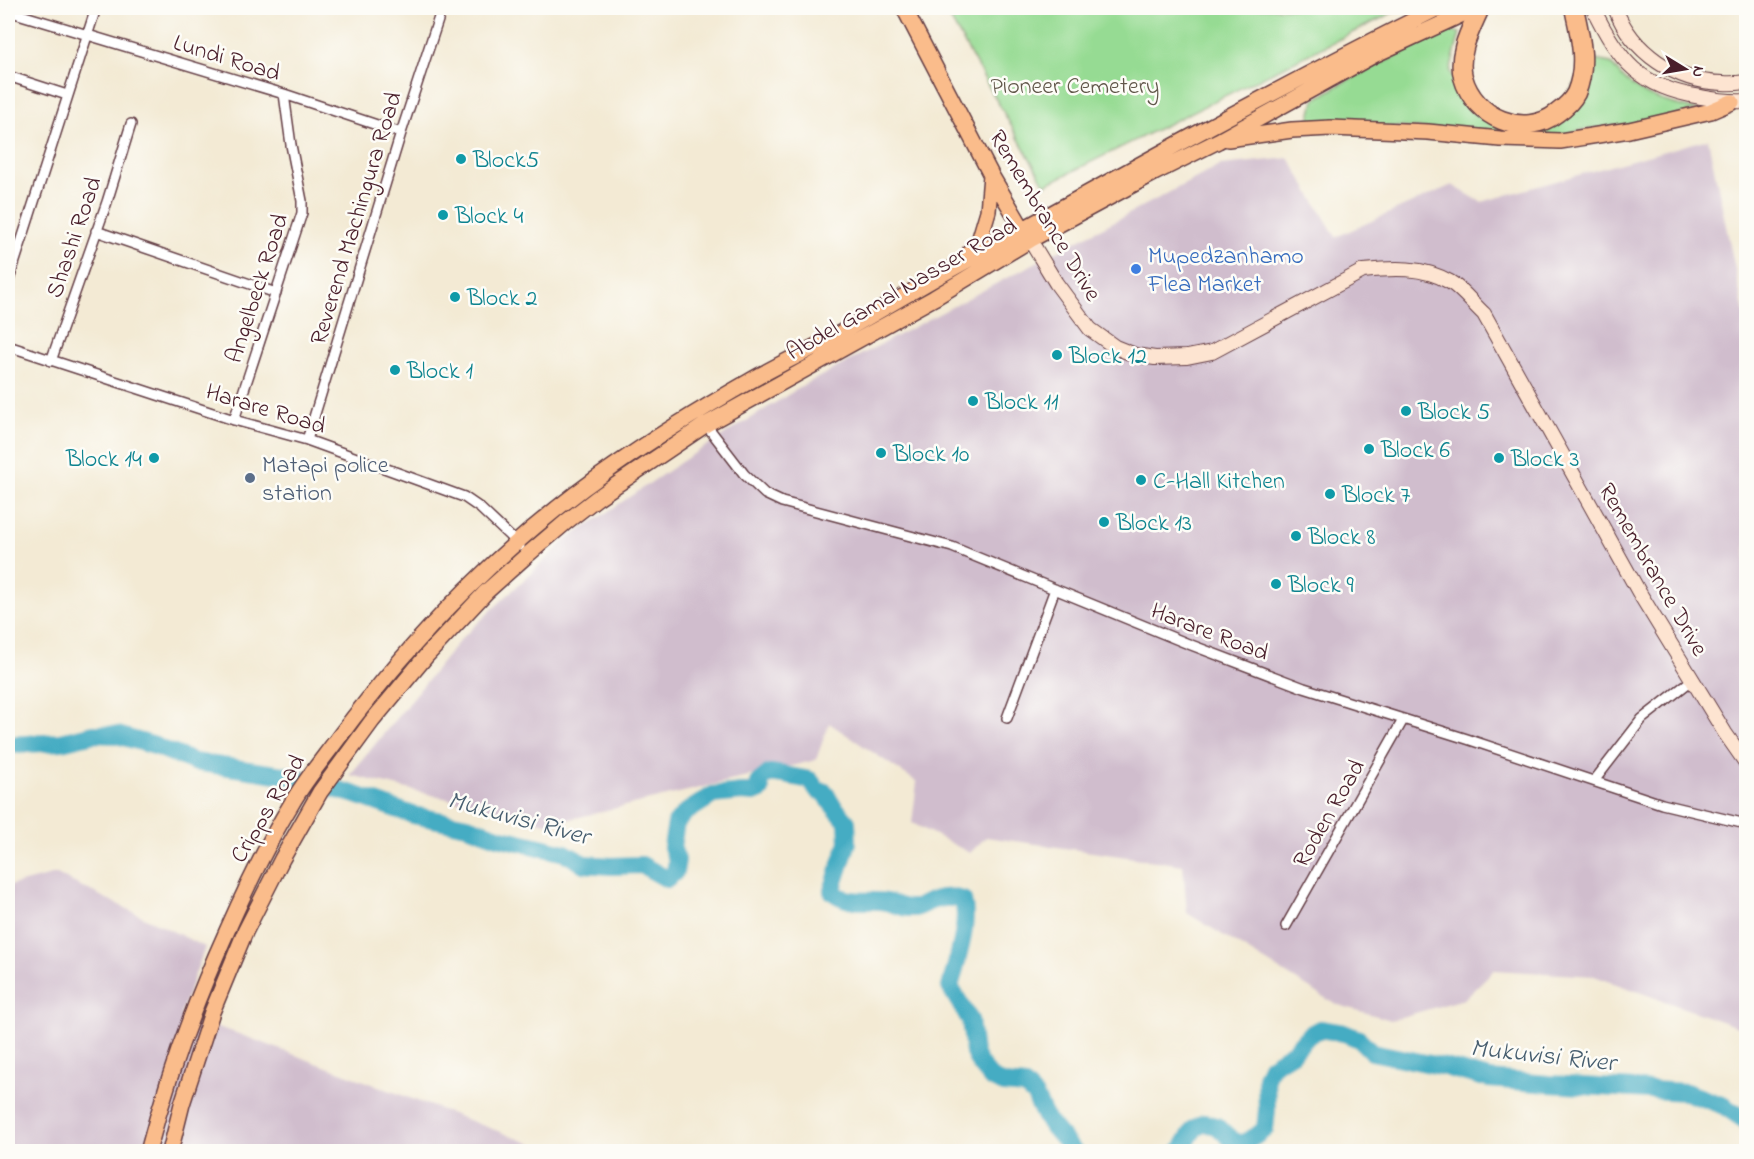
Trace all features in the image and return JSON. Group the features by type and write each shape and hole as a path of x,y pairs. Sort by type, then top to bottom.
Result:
{"highway":[{"path":"1478,8 1464,45 1463,77 1480,107 1510,124 1521,126 1538,124 1550,118 1571,100 1576,92 1583,58 1574,8"}],"main road":[{"name":"Remembrance Drive","path":"904,8 991,175 1026,235"},
{"name":"Abdel Gamal Nasser Road","path":"522,549 556,508 612,467 934,298 1026,235 1370,42 1438,8"},
{"name":"Abdel Gamal Nasser Road","path":"702,418 753,379 959,265 1154,173 1218,141 1374,55 1478,8"},
{"path":"1218,141 1292,130 1342,128 1428,132 1509,140 1560,141 1629,130 1711,111 1739,101"},
{"path":"959,265 979,241 988,211 991,175"},
{"name":"Cripps Road","path":"148,1152 163,1095 195,1005 254,872 300,789 355,715 422,637 479,576 522,549"},
{"name":"Cripps Road","path":"170,1152 182,1104 212,1012 245,932 282,859 320,792 333,772 426,655 486,592 522,549"}],"street":[{"path":"8,284 96,8"},
{"name":"Reverend Machingura Road","path":"307,440 401,133 442,8"},
{"path":"1593,8 1611,42 1622,57 1647,80 1691,96 1739,101"},
{"path":"1615,8 1634,40 1644,52 1659,63 1677,73 1698,80 1723,84 1746,82"},
{"name":"Lundi Road","path":"8,11 284,94 401,133"},
{"path":"8,76 67,95"},
{"name":"Angelbeck Road","path":"234,420 302,213 284,94"},
{"name":"Shashi Road","path":"51,361 131,124"},
{"path":"96,231 276,293"},
{"name":"Remembrance Drive","path":"1026,235 1056,283 1090,329 1115,346 1135,355 1155,358 1187,357 1212,352 1363,271 1389,268 1419,269 1450,282 1484,314 1640,594 1746,764"},
{"name":"Harare Road","path":"8,346 234,420 307,440 465,497 480,508 522,549"},
{"name":"Harare Road","path":"702,418 756,488 792,506 952,547 1289,683 1662,804 1746,824"},
{"path":"1007,718 1055,589"},
{"path":"1594,781 1642,719 1692,680"},
{"name":"Roden Road","path":"1286,926 1403,720"}],"shaded area":[{"path":"1708,139 1746,322 1746,1030 1594,976 1494,970 1464,999 1391,1020 1335,1004 1187,913 1183,865 986,837 970,853 912,823 917,782 829,723 816,760 550,824 350,775 461,639 566,540 684,460 802,386 1221,165 1289,158 1336,237 1452,185 1481,202"},
{"path":"56,874 205,947 180,1015 236,1033 551,1151 8,1151 8,886"}],"green space":[{"name":"Pioneer Cemetery","path":"944,8 1402,8 1045,185"},
{"path":"1447,30 1460,33 1450,71 1459,93 1471,111 1502,129 1548,125 1590,59 1611,63 1628,83 1649,96 1698,110 1643,123 1586,129 1557,136 1309,122 1314,100 1344,82"}],"waterway":[{"name":"Mukuvisi River","path":"8,745 61,742 94,734 117,735 155,746 194,762 290,776 356,795 413,815 467,826 498,837 565,853 584,864 642,865 667,879 675,872 677,860 672,847 676,823 685,813 713,795 754,793 761,790 759,782 770,773 810,780 818,791 825,792 847,822 848,842 832,891 838,896 851,900 886,902 909,908 943,898 963,900 964,932 950,987 970,1020 974,1053 992,1079 1004,1084 1025,1086 1035,1096 1046,1119 1074,1152"},
{"name":"Mukuvisi River","path":"1180,1152 1194,1129 1204,1123 1217,1126 1232,1140 1242,1144 1265,1129 1266,1077 1271,1066 1292,1053 1309,1035 1320,1029 1344,1033 1359,1039 1372,1052 1489,1079 1686,1092 1724,1106 1746,1121"}],"place":[{"name":"Block5","path":"461,159"},
{"name":"Block 4","path":"443,215"},
{"name":"Mupedzanhamo Flea Market","path":"1136,269"},
{"name":"Block 2","path":"455,297"},
{"name":"Block 12","path":"1057,355"},
{"name":"Block 1","path":"395,370"},
{"name":"Block 11","path":"973,401"},
{"name":"Block 5","path":"1406,411"},
{"name":"Block 6","path":"1369,449"},
{"name":"Block 10","path":"881,453"},
{"name":"Block 14","path":"154,458"},
{"name":"Block 3","path":"1499,458"},
{"name":"Matapi police station","path":"250,478"},
{"name":"C-Hall Kitchen","path":"1141,480"},
{"name":"Block 7","path":"1330,494"},
{"name":"Block 13","path":"1104,522"},
{"name":"Block 8","path":"1296,536"},
{"name":"Block 9","path":"1276,584"}]}
